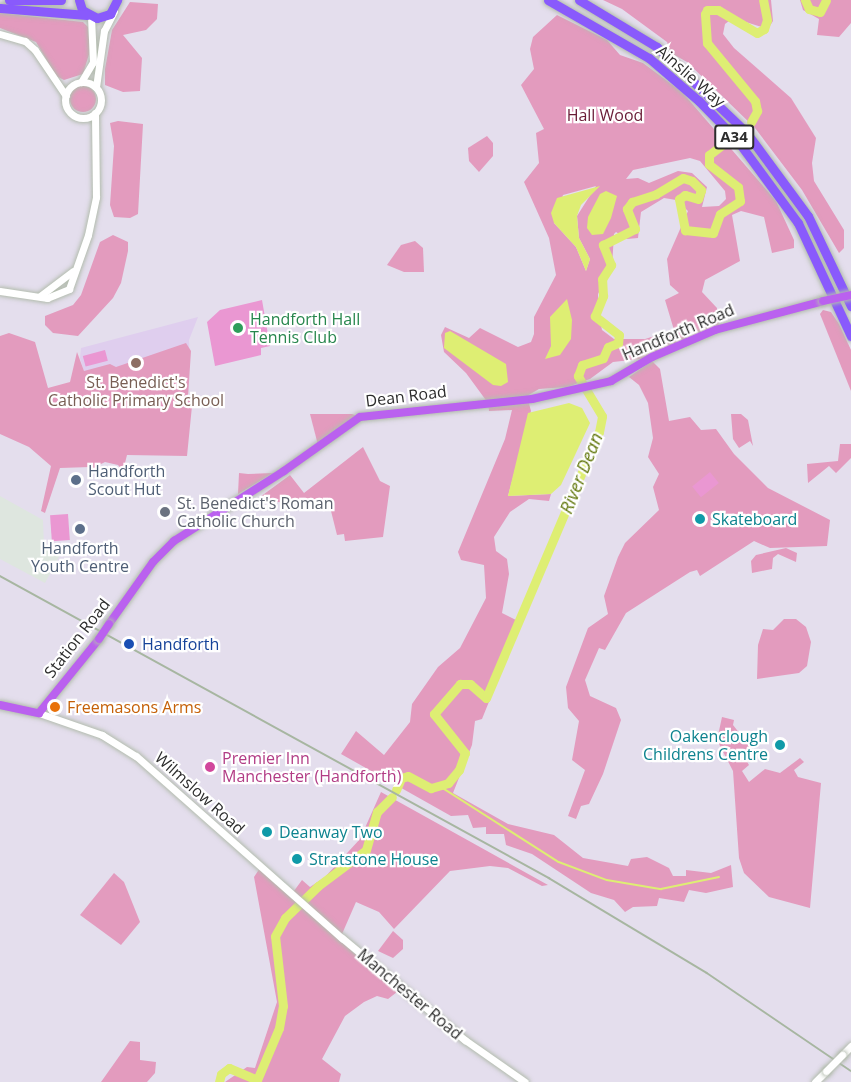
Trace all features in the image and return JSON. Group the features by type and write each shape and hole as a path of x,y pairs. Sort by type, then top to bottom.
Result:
{"highway":[{"path":"10,0 61,0"},
{"path":"79,0 89,16"},
{"name":"Ainslie Way","path":"548,0 649,58 699,101 737,140 769,180 806,236 851,336"},
{"name":"Ainslie Way","path":"579,0 657,47 746,132 808,216 851,306"},
{"path":"0,8 104,17 117,3"}],"main road":[{"name":"Handforth Road","path":"593,383 611,381 652,357 715,330 851,295"},
{"name":"Dean Road","path":"188,530 284,471 360,417 532,399 574,390 593,383"},
{"name":"Station Road","path":"39,713 99,639 153,562 188,530"},
{"name":"Wilmslow Road","path":"0,705 39,713"}],"street":[{"path":"63,294 83,252 96,197 95,112 101,97 96,87 105,31 117,3"},
{"path":"66,96 93,62 89,16"},
{"path":"0,34 25,41 66,96 69,111 82,118 94,132"},
{"path":"55,82 96,87"},
{"path":"82,118 95,112"},
{"path":"40,296 73,271"},
{"path":"60,279 69,285"},
{"path":"54,286 63,294"},
{"path":"0,291 40,296 63,294"},
{"name":"Wilmslow Road","path":"39,713 89,730 136,756 299,902"},
{"name":"Manchester Road","path":"299,902 465,1040 525,1082"},
{"path":"815,1082 851,1046"}],"shaded area":[{"path":"600,186 581,205 577,216 579,238 590,259 586,271 576,247 554,223 551,213 557,198"},
{"path":"606,191 617,196 611,218 603,234 592,235 587,228 588,217 600,194"},
{"path":"567,299 572,320 571,339 560,355 545,359 551,346 550,317"},
{"name":"Handforth Hall Tennis Club","path":"262,300 270,346 261,348 261,355 215,366 207,322 220,310"},
{"name":"St. Benedict's Catholic Primary School","path":"198,317 189,340 190,368 95,410 80,358 81,348"},
{"path":"450,331 506,364 508,382 501,386 493,385 444,348 445,333"},
{"path":"105,350 108,361 86,367 83,356"},
{"path":"569,403 582,408 590,423 561,485 551,494 508,496 528,413"},
{"path":"710,472 719,483 701,497 692,486"},
{"path":"0,496 43,520 44,547 60,555 45,583 0,559"},
{"path":"68,514 70,540 52,541 50,515"}],"green space":[{"path":"603,0 771,0 773,21 768,29 733,18 725,24 723,34 734,48 791,98 816,138 812,163 814,181 844,230 844,248 839,253 802,190 755,128 687,62 671,53 667,42 622,9"},
{"path":"800,0 851,0 851,23 839,37 817,35 819,19 803,10"},
{"path":"130,2 158,4 157,19 146,30 123,35 142,58 140,91 123,92 105,85 105,69 112,30"},
{"path":"0,13 83,22 88,27 90,51 83,74 64,80 56,76 36,42 0,28"},
{"name":"Hall Wood","path":"557,15 607,40 620,55 643,63 682,92 776,201 794,240 794,248 772,253 764,217 741,211 732,215 740,261 705,280 702,292 717,308 719,329 649,358 613,362 590,379 567,387 539,389 527,396 531,411 508,496 551,494 549,501 529,499 510,512 494,537 496,551 507,559 509,574 502,613 518,621 518,630 482,719 475,721 472,745 453,793 508,824 554,835 583,858 628,866 631,859 647,857 669,868 673,876 686,876 686,870 711,873 731,865 733,887 706,893 689,890 684,902 659,898 657,906 633,907 625,912 614,900 591,893 532,854 506,845 504,834 486,834 486,827 473,828 468,815 451,816 341,754 356,731 384,755 410,722 412,704 438,667 460,648 486,598 484,565 461,560 458,552 505,439 512,410 489,411 488,403 466,373 444,352 441,335 445,327 469,338 480,328 518,347 531,342 534,334 534,317 556,275 549,238 524,182 539,163 536,133 544,129 521,85 534,69 530,49 533,37","holes":["690,158 700,161 725,191 726,199 719,206 702,207 707,187 692,173 678,171 649,183 638,178 626,179 633,170","596,186 577,216 579,238 590,259 586,271 576,247 554,223 563,195","664,198 676,200 688,211 667,259 670,285 679,293 665,300 674,330 645,339 614,339 602,330 598,294 612,267 614,234 616,232 627,239 638,238 641,212"]},
{"path":"83,86 92,90 96,99 92,108 83,112 74,108 70,99 74,90"},
{"path":"118,121 143,124 138,214 130,218 114,217 110,205 114,146 110,123"},
{"path":"487,136 493,143 493,156 479,172 469,161 468,148"},
{"path":"113,235 128,242 128,251 121,283 113,298 78,336 53,333 45,325 45,316 73,305 81,295 100,242"},
{"path":"415,241 423,248 424,272 404,272 387,265 401,245"},
{"path":"823,310 831,312 851,350 851,391 820,314"},
{"path":"9,333 35,342 48,388 70,382 77,352 84,371 110,364 116,367 186,343 191,351 188,397 193,396 187,456 127,455 123,471 118,465 105,462 99,465 99,474 90,467 60,468 45,513 41,511 51,466 29,447 0,434 0,336"},
{"path":"652,361 660,369 669,421 690,417 701,430 716,429 734,454 768,488 830,520 827,546 770,548 754,541 700,576 697,570 690,572 626,613 605,650 599,648 585,680 590,696 616,708 621,720 603,774 589,804 581,806 576,819 568,816 585,770 572,760 579,721 568,708 566,687 588,628 608,614 604,596 625,543 659,510 653,487 659,474 648,457 653,438 648,403 639,385 629,377"},
{"path":"310,414 352,414 360,417 318,445"},
{"path":"731,414 741,414 748,420 753,446 750,441 739,448 733,439"},
{"path":"840,444 851,444 851,458 836,473 829,466 808,483 807,464 838,461"},
{"path":"363,447 380,481 390,486 383,537 345,541 344,534 337,535 331,511 318,503 275,502 260,497 290,475 304,493"},
{"path":"239,473 248,474 273,473 238,494"},
{"path":"786,548 797,553 796,562 778,554 773,558 772,569 752,573 751,561 756,555"},
{"path":"784,619 796,619 806,627 811,642 807,666 799,673 757,679 758,645 763,629 773,630"},
{"path":"722,717 734,720 733,725 751,748 745,758 749,765 742,771 749,782 765,769 780,773 800,758 804,762 794,770 798,777 821,783 810,908 769,897 744,873 739,858 733,771 717,740"},
{"path":"381,792 548,885 542,886 508,868 490,866 450,871 394,929 379,912 356,902 342,934 325,927 397,992 388,999 377,996 364,1002 345,1016 322,1059 341,1074 339,1082 225,1082 247,1067 255,1068 277,1002 254,877 260,868 291,895 302,880 310,887 325,877 360,839"},
{"path":"114,873 124,882 140,922 121,945 80,915"},
{"path":"393,931 403,940 403,949 393,958 378,951"},
{"path":"130,1041 140,1042 140,1060 156,1062 155,1073 147,1082 101,1082"}],"waterway":[{"name":"River Dean","path":"751,122 757,111 755,101 707,43 705,14 707,10 718,10 757,33 764,29 767,20 763,0"},
{"name":"River Dean","path":"805,0 809,9 820,12 826,0"},
{"name":"River Dean","path":"396,790 401,778 408,776 431,788 448,783 459,770 465,753 434,714 460,684 470,684 486,698 599,432 602,416 578,376 582,365 603,358 608,347 618,343 619,335 595,316 603,296 602,279 611,265 603,245 635,229 627,209 632,202 656,194 683,178 692,181 701,190 698,199 685,195 679,199 685,230 713,233 720,214 740,201 738,187 709,164 709,155 727,141"},
{"path":"438,785 559,862 607,880 661,889 719,877"},
{"name":"River Dean","path":"219,1082 221,1074 229,1068 257,1080 279,1028 283,1006 275,936 285,918 318,886 366,850 377,812 392,797"}],"railway":[{"path":"0,576 549,878 707,973 851,1071"}],"place":[{"name":"Handforth Hall Tennis Club","path":"238,328"},
{"name":"St. Benedict's Catholic Primary School","path":"136,363"},
{"name":"Handforth Scout Hut","path":"76,480"},
{"name":"St. Benedict's Roman Catholic Church","path":"165,512"},
{"name":"Skateboard","path":"700,519"},
{"name":"Handforth Youth Centre","path":"80,529"},
{"name":"Handforth","path":"129,644"},
{"name":"Freemasons Arms","path":"55,707"},
{"name":"Oakenclough Childrens Centre","path":"780,745"},
{"name":"Premier Inn Manchester (Handforth)","path":"210,767"},
{"name":"Deanway Two","path":"267,832"},
{"name":"Stratstone House","path":"297,859"}]}
